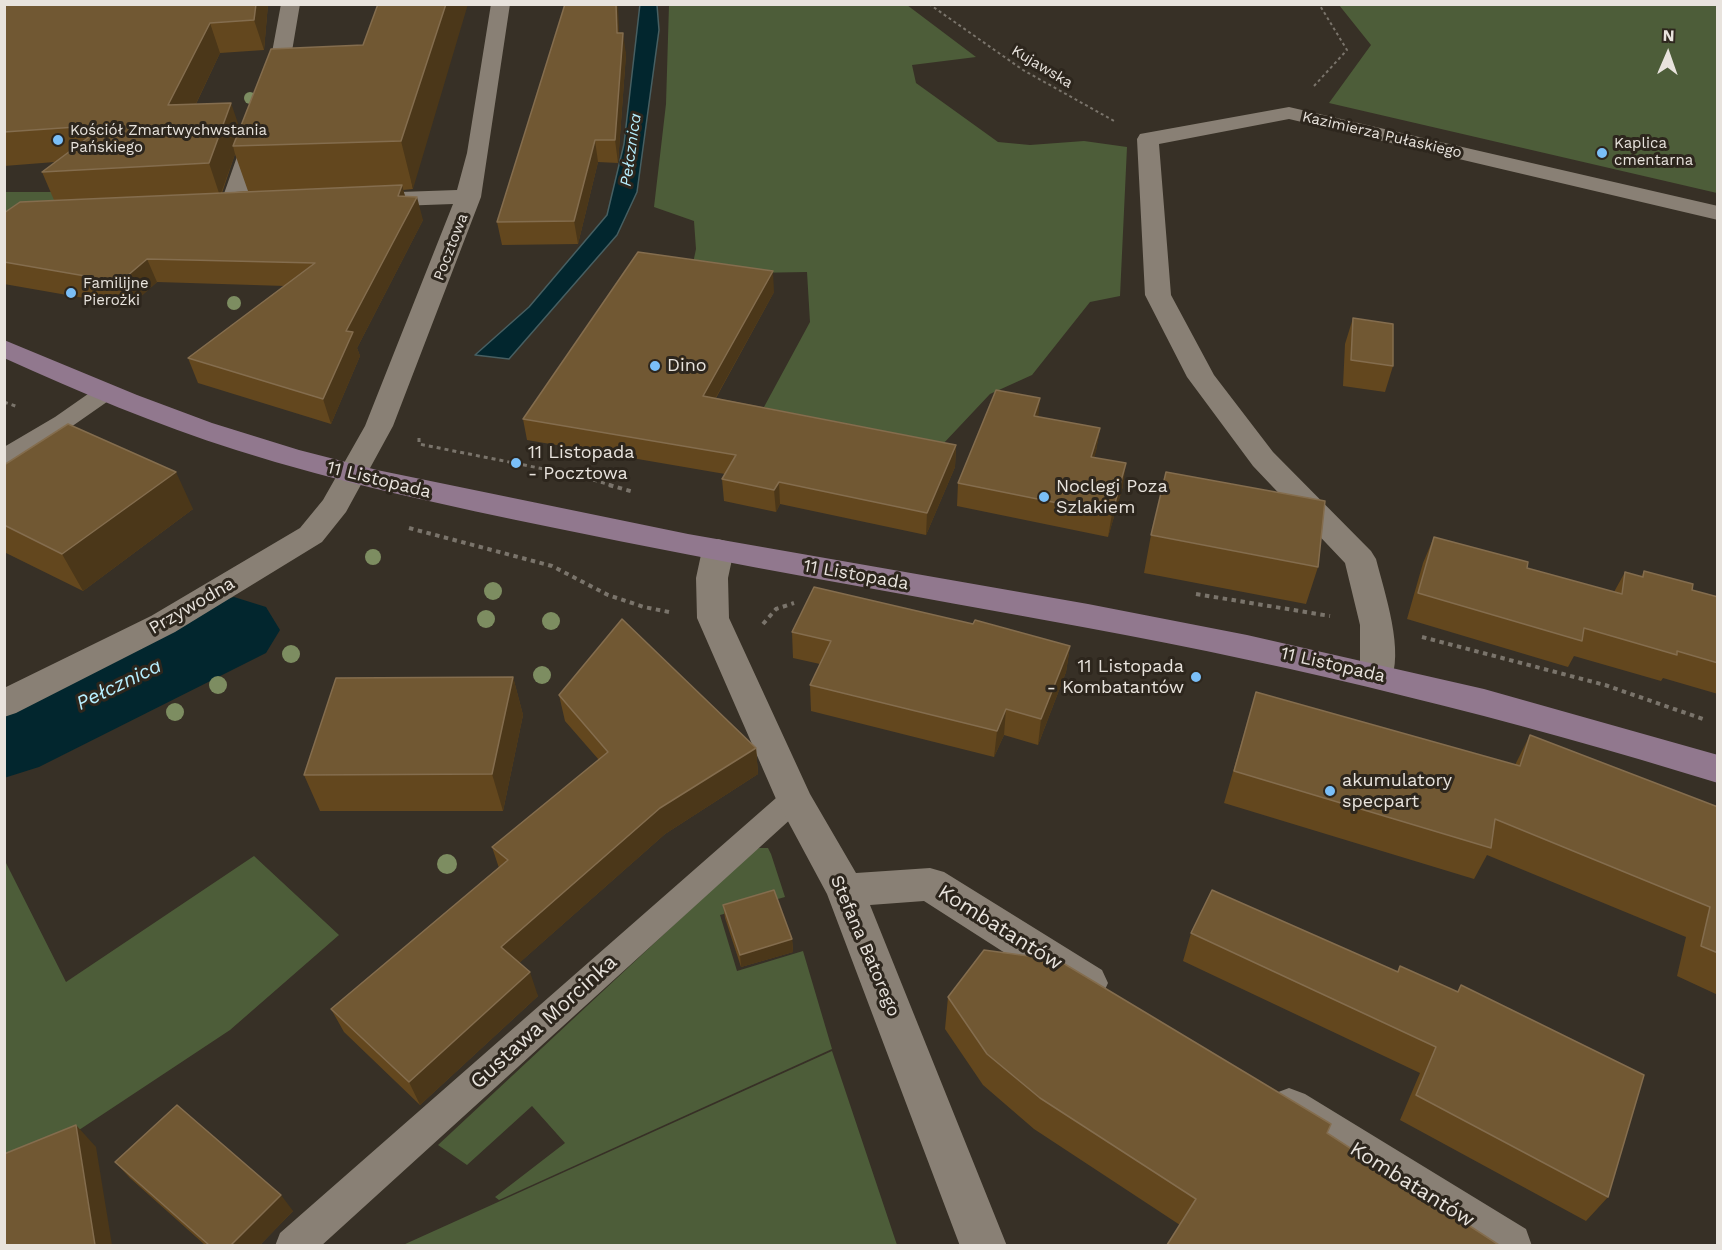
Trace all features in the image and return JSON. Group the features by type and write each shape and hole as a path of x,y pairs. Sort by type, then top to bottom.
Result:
{"main road":[{"name":"11 Listopada","path":"4,348 106,392 202,429 353,475 469,502 718,550 1274,652 1489,702 1718,769"}],"street":[{"path":"231,205 280,63 291,4"},
{"name":"Pocztowa","path":"353,475 379,426 453,244 469,197 501,4"},
{"name":"Kazimierza Pułaskiego","path":"1148,140 1289,113 1718,213"},
{"path":"1148,140 1158,295 1201,377 1263,459 1360,559 1377,625 1377,675"},
{"path":"351,201 469,197"},
{"name":"Przywodna","path":"4,704 163,624 311,535 335,505 353,475"},
{"name":"Stefana Batorego","path":"718,550 712,578 713,618 794,799 844,890 984,1245"},
{"name":"Kombatantów","path":"844,890 930,884 1123,1005"},
{"name":"Kombatantów","path":"1255,1087 1509,1245"}],"lane":[{"path":"4,457 63,422 106,392"},
{"name":"Gustawa Morcinka","path":"293,1245 794,799"}],"path":[{"name":"Kujawska","path":"929,4 1023,70 1148,140"},
{"path":"1289,113 1347,50 1319,4"},
{"path":"379,426 420,429 419,444 579,476"}],"green space":[{"path":"669,5 907,5 976,57 912,65 916,83 998,142 1030,145 1084,141 1127,147 1120,296 1090,302 1032,375 990,394 942,445 839,433 764,407 810,322 807,272 749,273 692,268 696,249 694,221 654,207 666,104"},
{"path":"1339,5 1717,5 1717,193 1329,103 1371,45"},
{"path":"5,192 58,192 93,207 5,212"},
{"path":"759,848 768,848 785,897 720,915 737,971 803,951 832,1049 499,1200 495,1197 565,1143 532,1106 467,1165 438,1145"},
{"path":"254,856 339,935 230,1030 5,1179 4,859 66,982"},
{"path":"832,1051 897,1245 403,1245"}],"water":[{"path":"640,4 657,5 659,30 637,192 617,235 509,359 475,355 529,307 607,215 624,144"}],"building":[{"path":"4,4 256,4 254,20 210,23 168,105 231,103 209,163 42,172 105,125 4,132"},
{"path":"378,4 446,4 401,141 233,146 271,49 363,45"},
{"path":"565,4 616,4 617,33 623,33 615,140 595,140 574,221 497,222"},
{"path":"402,185 398,196 417,197 346,331 353,332 323,399 188,358 315,263 147,259 120,282 4,262 4,213 20,202"},
{"path":"638,252 773,271 703,396 956,445 927,513 779,482 774,490 722,479 736,455 523,419"},
{"path":"1353,318 1393,324 1393,366 1351,360"},
{"path":"996,390 1040,398 1034,416 1100,428 1091,457 1126,463 1112,514 958,483"},
{"path":"68,424 176,472 62,554 4,525 4,465"},
{"path":"1166,472 1325,501 1318,567 1151,535"},
{"path":"1434,537 1528,562 1527,568 1622,594 1625,572 1643,577 1644,571 1693,584 1692,590 1718,597 1718,663 1677,651 1677,655 1584,628 1582,641 1418,593"},
{"path":"814,587 973,624 975,620 1070,646 1041,719 1006,709 997,731 810,685 831,641 792,632"},
{"path":"622,619 756,748 660,808 501,947 530,972 409,1082 331,1009 508,860 492,847 608,752 559,695"},
{"path":"513,677 492,774 304,775 336,678"},
{"path":"1256,692 1520,766 1530,735 1718,807 1718,953 1701,946 1710,907 1495,819 1491,848 1234,771"},
{"path":"774,890 792,939 740,955 723,905"},
{"path":"1212,890 1398,972 1400,966 1458,992 1461,985 1644,1075 1608,1197 1416,1095 1436,1047 1191,933"},
{"path":"984,950 1058,960 1331,1124 1327,1133 1499,1245 1167,1245 1196,1199 1040,1098 987,1054 948,997"},
{"path":"177,1105 281,1195 231,1245 209,1245 115,1162"},
{"path":"76,1125 95,1245 4,1245 4,1154"}],"waterway":[{"name":"Pełcznica","path":"4,740 234,630"}],"place":[{"name":"Kościół Zmartwychwstania Pańskiego","path":"58,140"},
{"name":"Kaplica cmentarna","path":"1602,153"},
{"name":"Familijne Pierożki","path":"71,293"},
{"name":"Dino","path":"655,366"},
{"name":"11 Listopada - Pocztowa","path":"516,463"},
{"name":"Noclegi Poza Szlakiem","path":"1044,497"},
{"name":"11 Listopada - Kombatantów","path":"1196,677"},
{"name":"akumulatory specpart","path":"1330,791"}]}
